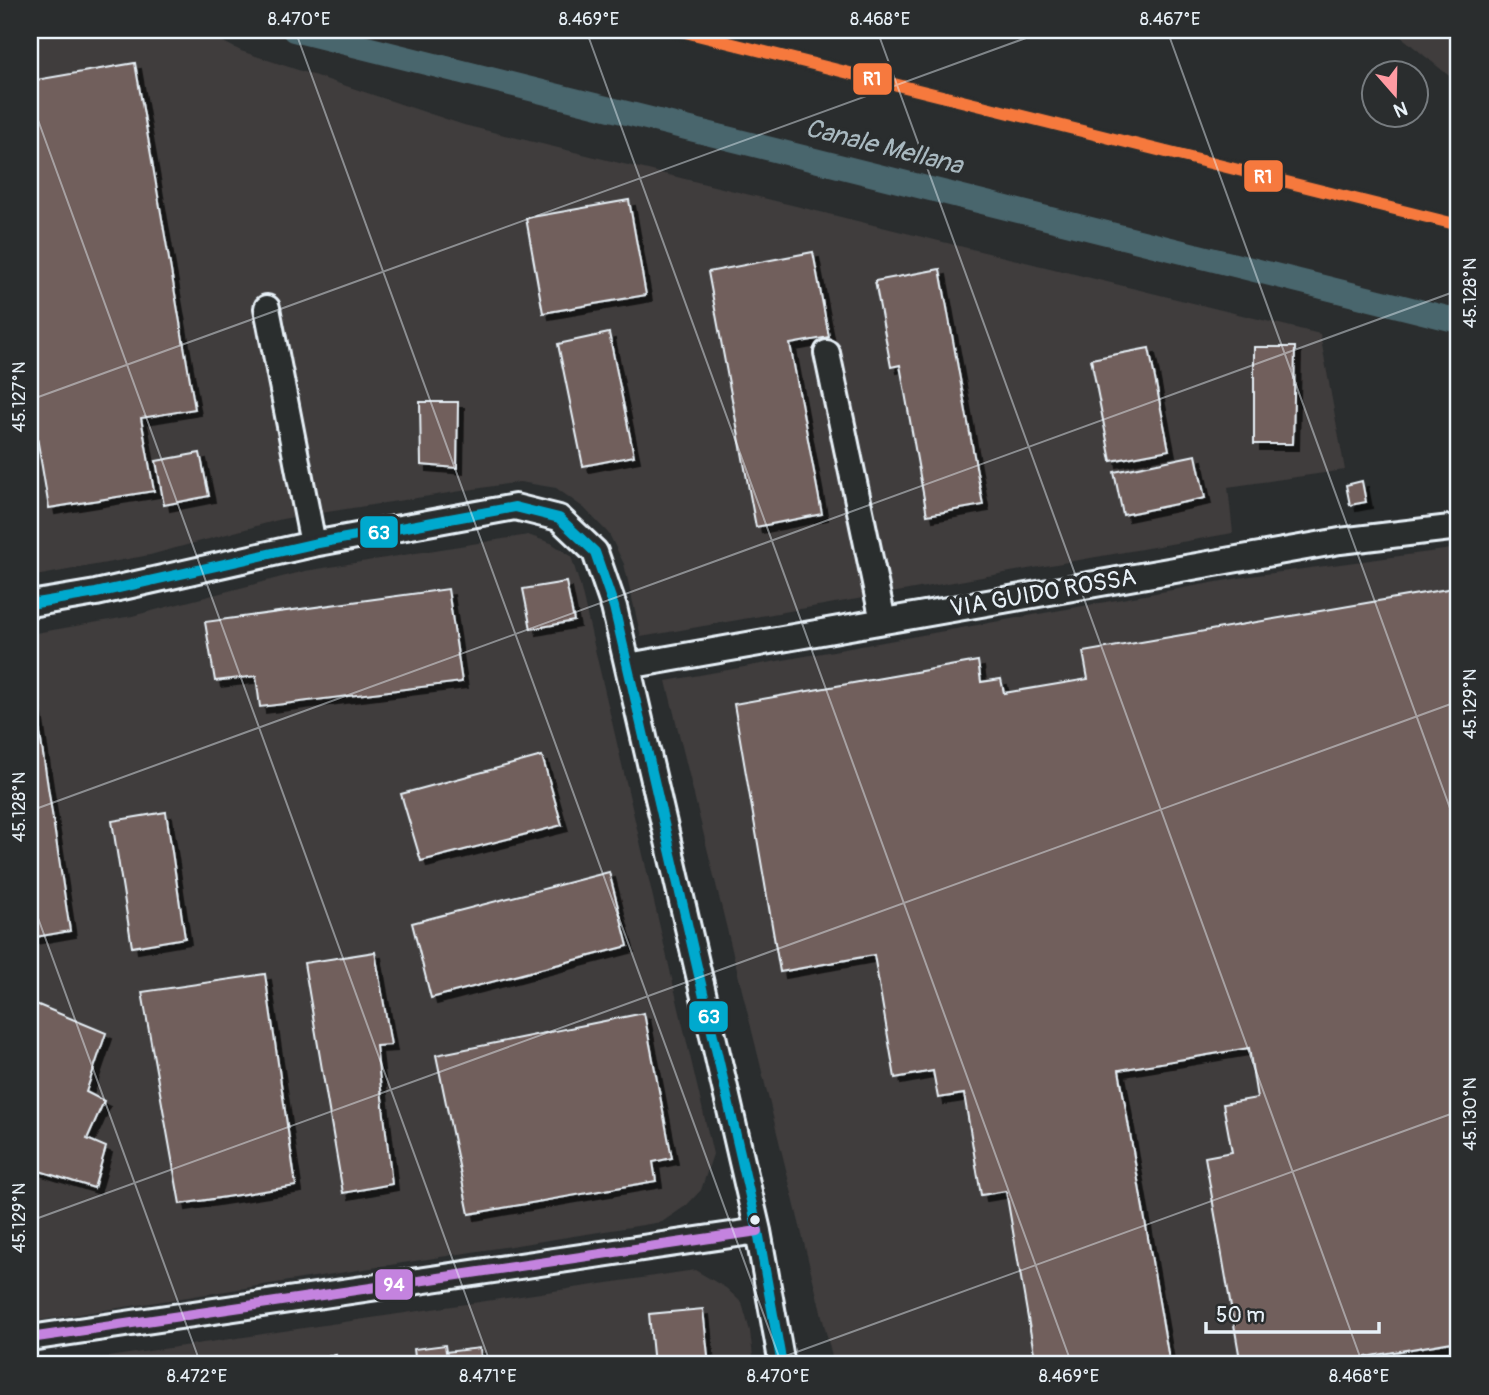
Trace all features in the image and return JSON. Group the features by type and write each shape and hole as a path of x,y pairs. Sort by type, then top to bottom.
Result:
{"street":[{"path":"267,308 313,544"},
{"path":"827,353 883,621"},
{"path":"30,604 96,593 313,544 515,508 559,518 594,552 614,607 628,666 758,1231 782,1365"},
{"name":"VIA GUIDO ROSSA","path":"628,666 1340,541 1459,527"},
{"path":"30,1338 758,1231"}],"shaded area":[{"path":"30,30 200,30 241,51 464,125 1320,334 1345,470 1228,487 1233,533 641,637 624,564 609,534 584,508 556,488 520,482 282,519 150,555 30,577"},
{"path":"1393,30 1459,30 1459,84"},
{"path":"528,535 551,543 571,556 580,585 713,1154 701,1190 687,1205 662,1222 30,1322 30,634 132,616 305,571"},
{"path":"1459,548 1459,1365 834,1365 666,681 1250,576"},
{"path":"695,1270 726,1288 742,1303 750,1331 754,1365 54,1365"}],"building":[{"path":"135,63 195,409 141,418 154,491 49,508 30,396 30,81"},
{"path":"629,200 646,295 543,313 526,218"},
{"path":"813,252 829,337 790,344 822,514 756,527 708,272"},
{"path":"940,269 983,505 927,515 900,365 891,367 875,281"},
{"path":"609,333 634,456 583,466 558,344"},
{"path":"1254,347 1295,347 1293,444 1254,444"},
{"path":"1149,348 1169,450 1111,461 1091,359"},
{"path":"420,402 458,402 457,468 421,465"},
{"path":"200,453 209,496 164,505 156,461"},
{"path":"1196,455 1205,498 1123,515 1114,472"},
{"path":"1362,481 1366,502 1350,505 1346,485"},
{"path":"566,582 574,621 531,629 523,589"},
{"path":"1459,587 1459,1361 1456,1361 1452,1342 1320,1365 1241,1365 1205,1157 1232,1152 1223,1104 1257,1098 1249,1048 1119,1070 1170,1365 965,1365 1034,1353 1006,1191 981,1195 964,1094 938,1098 933,1071 895,1078 874,955 780,972 734,704 978,661 981,682 1001,679 1004,693 1088,679 1083,652"},
{"path":"448,589 462,682 260,707 256,676 215,681 205,622"},
{"path":"32,682 70,931 30,938 30,683"},
{"path":"542,756 562,825 421,861 401,794"},
{"path":"166,812 185,938 132,947 112,821"},
{"path":"609,872 628,946 431,998 412,923"},
{"path":"375,952 391,1045 376,1046 392,1184 343,1193 304,963"},
{"path":"265,974 296,1186 180,1204 142,992"},
{"path":"36,1004 106,1033 86,1092 104,1101 87,1139 106,1147 94,1188 30,1168 30,1005"},
{"path":"644,1013 672,1158 653,1162 656,1181 469,1214 436,1055"},
{"path":"703,1309 709,1365 654,1365 649,1314"},
{"path":"445,1345 446,1352 480,1348 482,1365 416,1365 414,1349"},
{"path":"336,1355 338,1365 270,1365"}],"waterway":[{"name":"Canale Mellana","path":"294,30 1459,321"}],"transit line":[{"name":"R1","path":"677,30 1459,225"},
{"name":"63","path":"30,604 96,593 313,544 515,507 559,518 595,552 614,607 758,1231 782,1365"},
{"name":"94","path":"30,1338 758,1231"}]}
